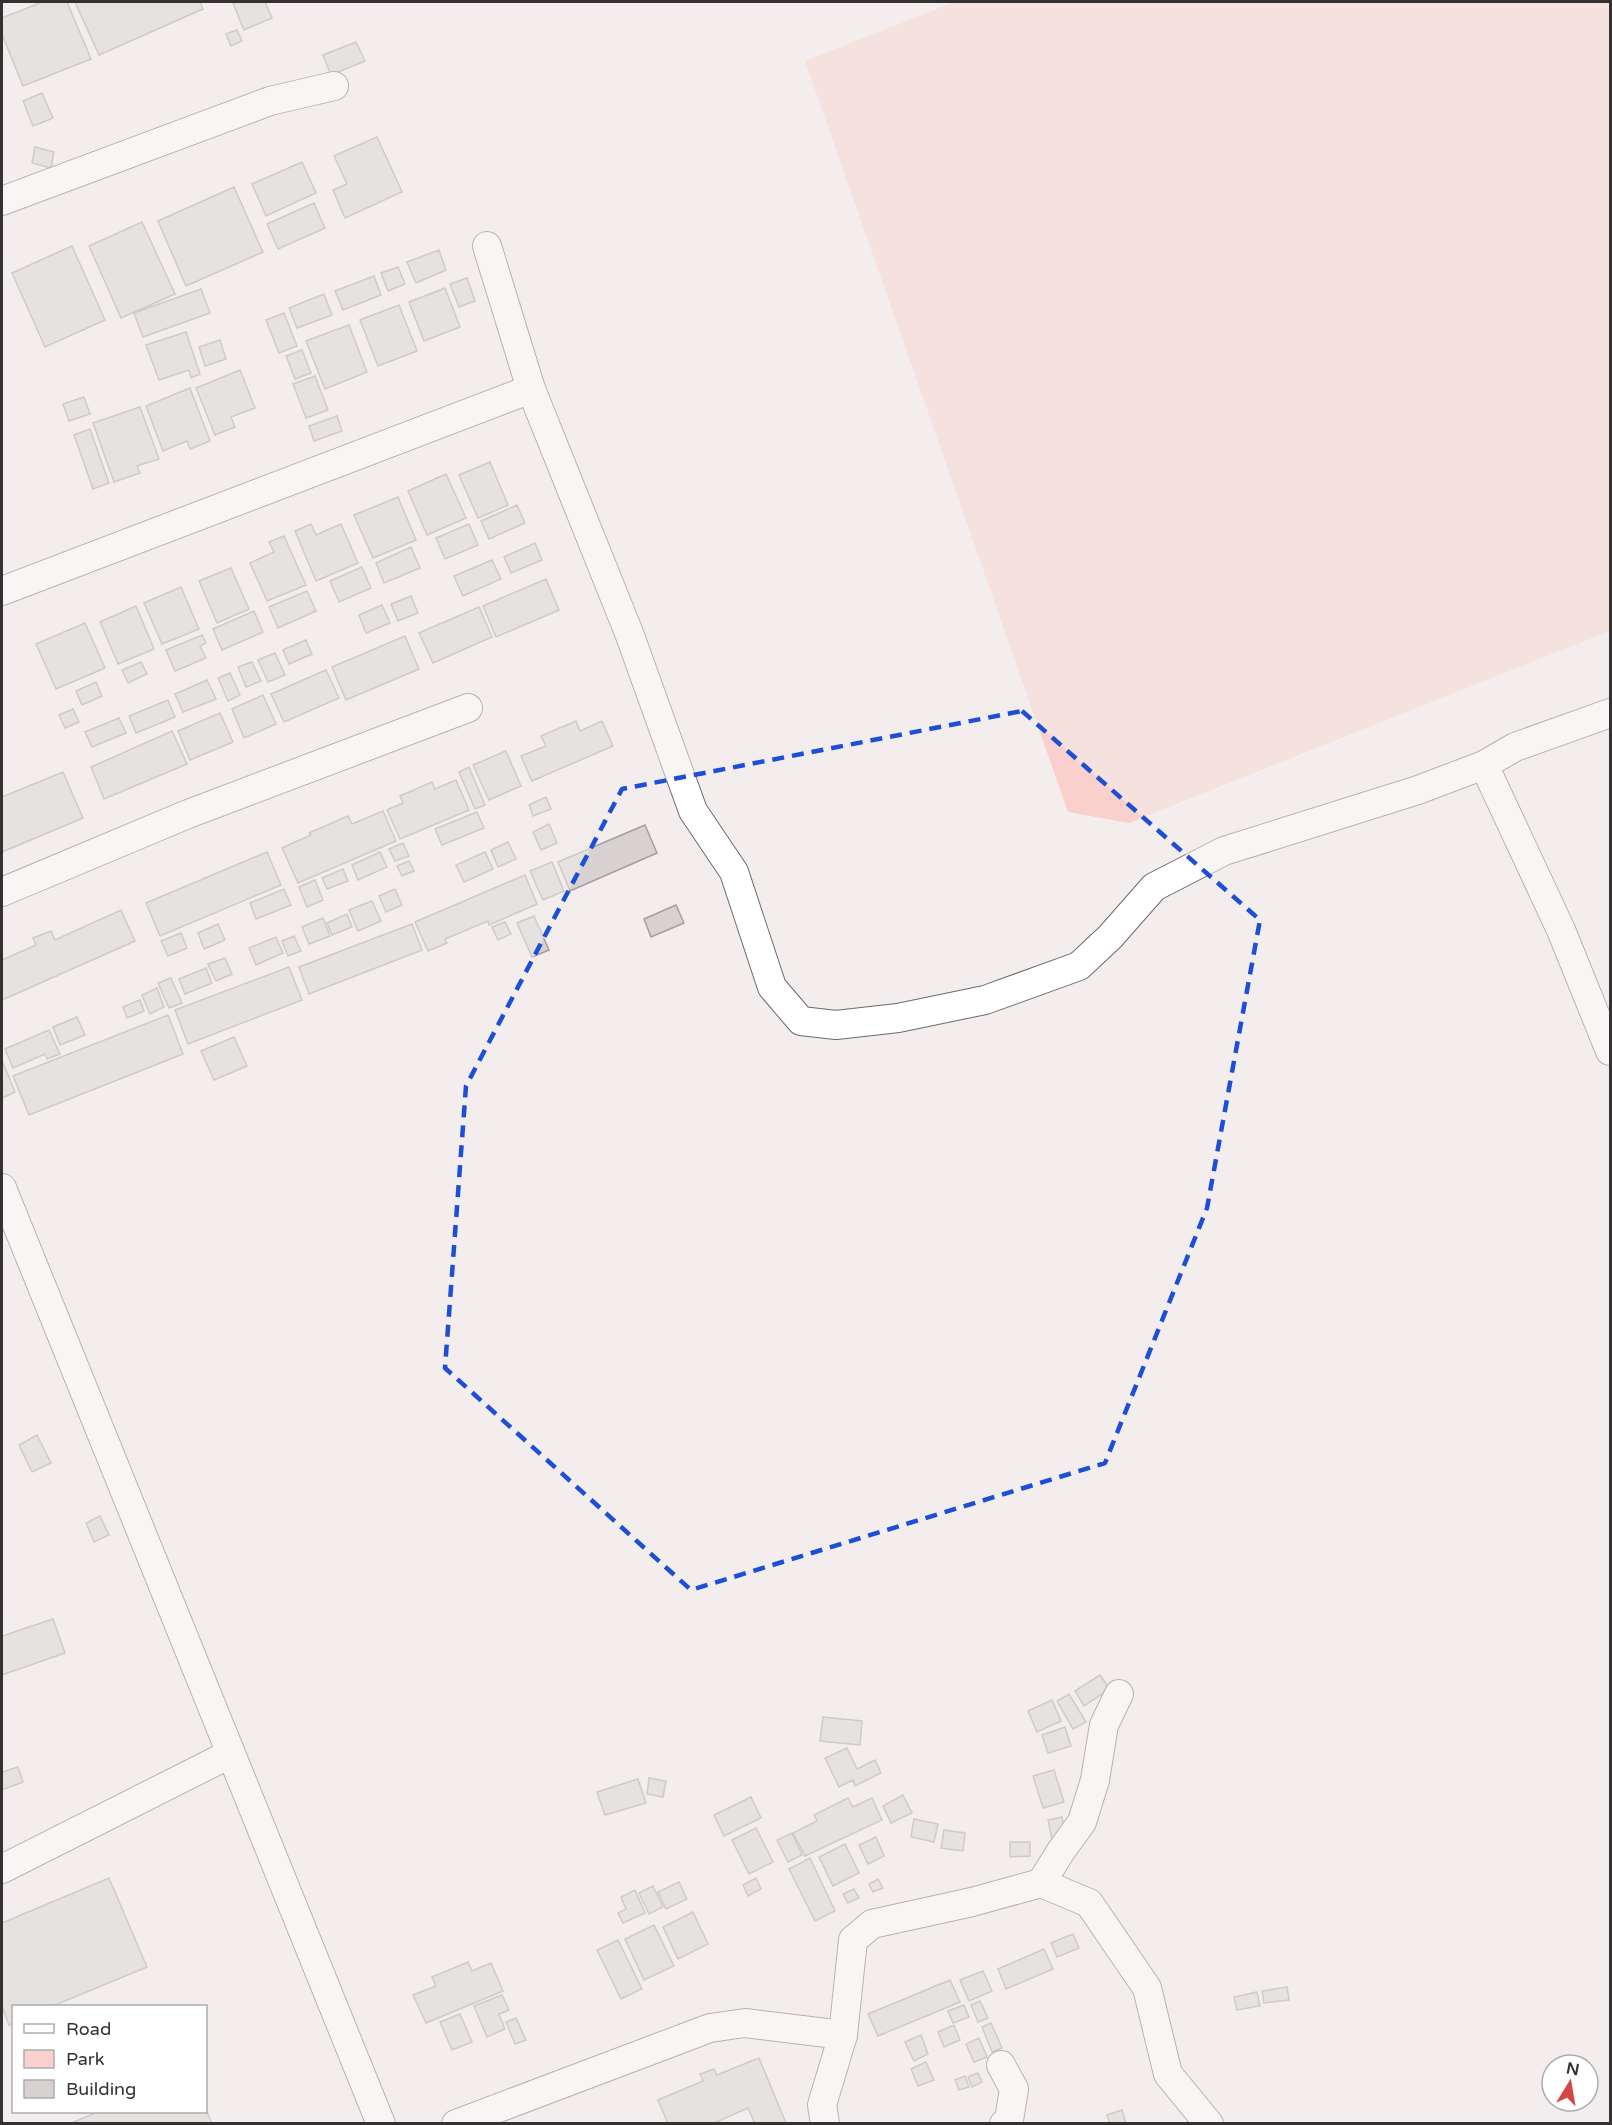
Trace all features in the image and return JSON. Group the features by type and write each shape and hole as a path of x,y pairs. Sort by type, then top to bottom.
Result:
{"street":[{"path":"2,201 270,101 334,86"},
{"path":"487,246 531,389 629,633 693,811 734,872 772,987 801,1021 836,1025 909,1016 985,1000 1078,966 1110,937 1154,887 1224,851 1418,790 1484,765 1515,747 1611,713"},
{"path":"2,591 531,389"},
{"path":"2,892 188,814 468,708"},
{"path":"1484,765 1561,930 1611,1051"},
{"path":"2,1188 381,2124"},
{"path":"1041,1883 1060,1851 1082,1822 1095,1780 1104,1725 1119,1694"},
{"path":"2,1869 230,1754"},
{"path":"825,2124 822,2105 843,2035 853,1940 872,1924 972,1902 1041,1883 1089,1903 1147,1988 1168,2074 1209,2124"},
{"path":"456,2124 710,2028 745,2024 843,2035"},
{"path":"1000,2065 1014,2089 1010,2120 1004,2124"}],"highlighted area":[{"path":"1022,711 1260,920 1207,1208 1105,1463 691,1590 445,1368 466,1086 622,789"}],"green space":[{"path":"955,2 1610,2 1610,631 1129,823 1068,812 805,61"}],"building":[{"path":"42,2 67,2 91,59 23,86 2,34 2,18"},
{"path":"75,2 200,2 203,9 99,55"},
{"path":"265,2 272,18 244,30 233,3"},
{"path":"237,30 242,41 231,46 226,34"},
{"path":"356,42 365,61 331,75 323,55"},
{"path":"42,93 53,118 33,126 23,101"},
{"path":"377,137 402,192 345,218 333,190 347,184 334,156"},
{"path":"35,147 54,152 51,168 32,163"},
{"path":"302,162 316,193 266,216 252,184"},
{"path":"234,187 263,252 186,286 158,221"},
{"path":"314,203 325,228 278,249 267,224"},
{"path":"142,222 175,294 121,318 89,246"},
{"path":"72,246 105,320 45,347 12,273"},
{"path":"439,250 446,270 416,283 407,262"},
{"path":"398,267 405,284 388,291 381,273"},
{"path":"374,276 381,295 343,310 335,291"},
{"path":"467,278 475,301 459,307 450,284"},
{"path":"445,288 460,327 424,341 409,302"},
{"path":"201,289 210,313 143,337 134,313"},
{"path":"324,294 332,315 297,328 289,308"},
{"path":"399,305 417,351 378,366 360,320"},
{"path":"284,313 297,346 279,353 266,320"},
{"path":"349,325 367,372 325,389 306,341"},
{"path":"186,332 200,374 191,378 189,370 159,380 146,345"},
{"path":"220,340 226,359 205,366 199,347"},
{"path":"302,350 311,373 295,379 286,356"},
{"path":"240,370 255,408 231,417 235,427 215,435 196,388"},
{"path":"315,376 328,410 306,418 293,384"},
{"path":"190,388 210,441 190,449 187,441 163,451 146,406"},
{"path":"84,397 90,414 69,421 63,404"},
{"path":"140,407 159,459 137,466 140,473 114,482 93,423"},
{"path":"337,416 342,431 314,441 309,426"},
{"path":"90,429 109,483 93,489 74,435"},
{"path":"490,462 508,505 478,518 459,475"},
{"path":"446,474 466,518 427,535 408,491"},
{"path":"398,497 416,540 373,558 354,515"},
{"path":"517,505 525,523 489,539 481,521"},
{"path":"311,524 316,535 341,524 358,563 316,581 295,531"},
{"path":"469,524 478,545 445,559 436,538"},
{"path":"284,536 306,585 267,601 250,563 274,552 269,542"},
{"path":"535,543 542,560 511,573 504,557"},
{"path":"411,547 420,568 384,583 376,563"},
{"path":"492,560 501,579 463,596 454,576"},
{"path":"362,567 371,588 339,602 330,581"},
{"path":"231,568 249,609 217,623 199,581"},
{"path":"546,579 559,610 496,637 483,606"},
{"path":"181,587 199,629 162,644 144,603"},
{"path":"307,591 316,611 278,628 269,607"},
{"path":"411,596 418,613 398,621 391,604"},
{"path":"382,605 390,623 366,633 359,615"},
{"path":"136,606 154,649 118,664 100,622"},
{"path":"479,607 492,637 433,663 419,633"},
{"path":"254,611 263,632 222,650 213,629"},
{"path":"85,623 105,668 56,689 36,644"},
{"path":"202,635 206,643 200,646 206,658 175,671 166,650"},
{"path":"405,636 419,669 346,700 332,667"},
{"path":"306,640 312,654 289,664 283,650"},
{"path":"275,653 285,675 268,682 258,660"},
{"path":"141,662 147,674 128,683 122,670"},
{"path":"252,662 261,681 246,687 238,667"},
{"path":"326,670 339,698 284,722 271,694"},
{"path":"230,673 240,695 228,701 218,678"},
{"path":"207,680 216,699 183,712 175,694"},
{"path":"96,682 102,696 82,705 76,691"},
{"path":"263,695 276,724 244,738 232,709"},
{"path":"168,700 175,717 136,733 129,716"},
{"path":"73,709 79,722 65,728 59,715"},
{"path":"220,713 233,742 190,760 178,731"},
{"path":"119,718 126,733 92,747 85,732"},
{"path":"576,721 580,731 602,721 613,746 532,781 521,756 546,746 541,736"},
{"path":"172,731 187,764 104,799 91,767"},
{"path":"506,751 521,786 489,800 473,765"},
{"path":"469,767 485,805 475,809 459,772"},
{"path":"63,772 83,818 2,852 2,797"},
{"path":"456,780 469,810 400,839 387,810 403,803 400,796 432,782 435,789"},
{"path":"546,797 551,809 533,816 529,805"},
{"path":"383,811 396,841 298,883 282,848 348,816 352,824"},
{"path":"477,812 484,828 442,845 435,829"},
{"path":"549,824 557,843 541,850 533,832"},
{"path":"645,825 657,853 570,891 558,862"},
{"path":"508,842 516,859 498,867 491,850"},
{"path":"403,843 409,856 395,861 389,849"},
{"path":"267,852 281,885 160,936 146,903"},
{"path":"380,852 387,867 358,880 352,865"},
{"path":"485,852 493,869 464,882 456,865"},
{"path":"409,861 414,871 402,876 397,866"},
{"path":"552,862 564,891 543,900 530,871"},
{"path":"343,869 348,881 327,889 322,878"},
{"path":"525,875 537,904 489,925 488,921 445,939 447,943 428,951 415,922"},
{"path":"315,880 323,900 307,907 299,887"},
{"path":"284,889 291,905 256,919 250,903"},
{"path":"395,889 402,905 386,912 379,896"},
{"path":"372,901 381,921 358,931 349,910"},
{"path":"676,905 684,923 651,937 644,919"},
{"path":"121,910 135,941 2,1000 2,960 36,945 33,938 51,931 55,940"},
{"path":"347,914 352,927 332,935 327,923"},
{"path":"534,916 549,950 532,957 517,923"},
{"path":"323,918 330,936 309,944 302,927"},
{"path":"505,922 511,934 498,940 492,927"},
{"path":"218,924 225,940 204,949 198,933"},
{"path":"412,924 422,950 309,994 299,967"},
{"path":"181,933 187,948 168,956 161,941"},
{"path":"294,936 301,951 288,956 282,941"},
{"path":"276,937 283,953 256,965 249,948"},
{"path":"225,958 232,974 216,981 208,964"},
{"path":"289,967 302,1000 188,1044 175,1010"},
{"path":"206,968 212,983 185,994 179,979"},
{"path":"171,978 182,1003 169,1008 158,983"},
{"path":"157,988 164,1007 150,1014 142,995"},
{"path":"140,1000 144,1011 127,1018 123,1007"},
{"path":"168,1015 183,1054 29,1115 13,1076"},
{"path":"77,1017 85,1035 60,1045 53,1027"},
{"path":"49,1030 60,1054 47,1059 45,1054 13,1068 5,1049"},
{"path":"234,1037 247,1066 214,1080 201,1051"},
{"path":"2,1060 15,1092 2,1098"},
{"path":"37,1435 51,1463 32,1472 19,1445"},
{"path":"100,1516 109,1535 94,1542 86,1523"},
{"path":"53,1619 65,1653 2,1675 2,1636"},
{"path":"1100,1675 1110,1689 1084,1706 1075,1691"},
{"path":"1069,1694 1086,1722 1073,1729 1057,1701"},
{"path":"1052,1700 1061,1721 1037,1732 1028,1711"},
{"path":"823,1717 862,1721 860,1745 820,1741"},
{"path":"1065,1727 1071,1746 1048,1753 1042,1735"},
{"path":"847,1748 857,1769 875,1760 881,1773 855,1786 853,1780 839,1787 825,1758"},
{"path":"18,1767 23,1782 2,1790 2,1772"},
{"path":"1054,1770 1064,1802 1043,1808 1033,1776"},
{"path":"649,1778 666,1781 663,1797 647,1794"},
{"path":"638,1779 646,1803 605,1815 597,1792"},
{"path":"903,1795 912,1813 891,1823 883,1806"},
{"path":"751,1797 761,1818 724,1836 714,1815"},
{"path":"848,1798 853,1807 872,1798 882,1820 805,1856 793,1833 817,1821 814,1815"},
{"path":"1062,1817 1066,1837 1052,1840 1048,1820"},
{"path":"914,1819 938,1824 934,1842 911,1837"},
{"path":"756,1828 773,1862 749,1874 732,1840"},
{"path":"944,1830 965,1833 963,1851 941,1848"},
{"path":"792,1833 802,1855 788,1862 777,1840"},
{"path":"876,1837 884,1856 868,1864 859,1845"},
{"path":"1010,1842 1030,1842 1030,1856 1010,1857"},
{"path":"845,1844 859,1873 833,1886 819,1857"},
{"path":"810,1858 835,1911 815,1921 789,1869"},
{"path":"109,1878 147,1967 55,2005 12,2005 12,2024 9,2025 2,2006 2,1923"},
{"path":"756,1878 761,1889 748,1896 743,1885"},
{"path":"878,1879 883,1888 873,1892 869,1884"},
{"path":"679,1882 687,1899 666,1909 658,1892"},
{"path":"653,1886 663,1907 649,1914 639,1893"},
{"path":"854,1889 859,1898 848,1903 843,1894"},
{"path":"635,1890 645,1913 623,1923 618,1913 626,1909 621,1897"},
{"path":"693,1912 708,1944 678,1959 663,1927"},
{"path":"654,1925 674,1966 644,1980 625,1939"},
{"path":"1073,1934 1079,1948 1057,1957 1051,1943"},
{"path":"618,1940 642,1989 621,1999 597,1950"},
{"path":"1044,1949 1053,1969 1006,1989 998,1969"},
{"path":"468,1962 472,1971 491,1963 503,1991 426,2023 413,1995 436,1986 432,1977"},
{"path":"983,1971 992,1991 969,2001 960,1980"},
{"path":"950,1980 960,2002 878,2036 868,2014"},
{"path":"1287,1987 1289,2000 1264,2003 1262,1991"},
{"path":"1257,1992 1260,2006 1237,2010 1234,1997"},
{"path":"502,1995 509,2010 499,2014 505,2029 487,2037 474,2006"},
{"path":"980,2001 988,2018 978,2022 971,2005"},
{"path":"964,2005 969,2017 953,2023 948,2011"},
{"path":"460,2014 472,2042 452,2050 440,2022"},
{"path":"516,2018 526,2040 515,2044 506,2022"},
{"path":"991,2023 1002,2048 992,2052 982,2027"},
{"path":"954,2025 960,2040 944,2047 938,2032"},
{"path":"921,2035 928,2054 914,2061 905,2042"},
{"path":"979,2038 987,2057 974,2062 966,2044"},
{"path":"759,2058 786,2123 755,2124 748,2108 712,2124 668,2124 658,2100 703,2081 700,2074 714,2069 717,2075"},
{"path":"926,2062 934,2080 918,2086 911,2069"},
{"path":"978,2073 982,2082 972,2087 968,2077"},
{"path":"965,2076 969,2087 959,2090 955,2080"},
{"path":"1122,2110 1126,2124 1110,2124 1107,2115"},
{"path":"207,2112 212,2124 69,2124 95,2113"}]}
